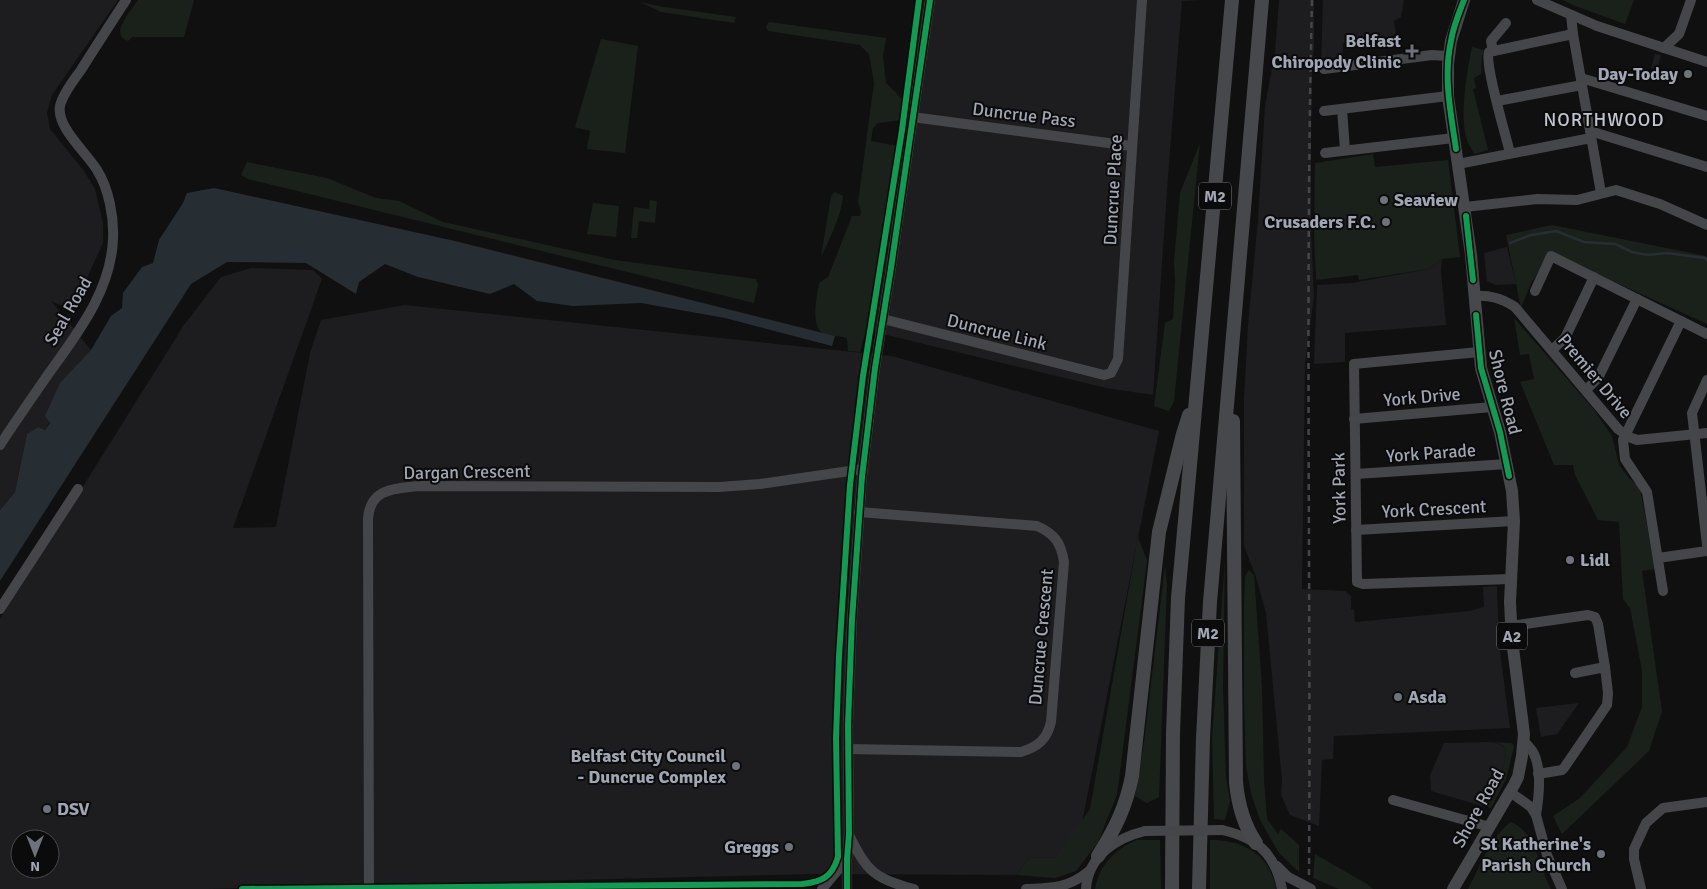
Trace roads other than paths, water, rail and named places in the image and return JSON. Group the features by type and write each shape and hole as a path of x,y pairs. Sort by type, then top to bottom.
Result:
{"highway":[{"name":"M2","path":"1172,889 1173,733 1178,608 1232,0"},
{"name":"M2","path":"1200,889 1203,738 1210,602 1262,0"},
{"path":"1228,378 1233,425 1236,782 1238,800 1244,821 1256,842"},
{"path":"1098,856 1112,834 1127,800 1132,776 1159,532 1183,434 1197,392"}],"main road":[{"name":"Shore Road","path":"1453,889 1518,777 1524,741 1511,626 1510,602 1514,521 1512,491 1507,464 1483,378 1464,207 1448,96 1448,56 1454,27 1464,0"}],"street":[{"name":"Seal Road","path":"0,445 82,327 108,274 113,239 112,217 106,194 98,171 67,130 60,107 76,77 126,0"},
{"path":"847,889 846,860 849,834 848,749 852,620 863,469 930,0"},
{"name":"Duncrue Place","path":"1104,375 1111,373 1118,358 1142,0"},
{"path":"1537,0 1571,15 1707,62"},
{"path":"1664,48 1679,34 1691,0"},
{"path":"1571,15 1601,193"},
{"path":"1494,51 1491,41 1506,23"},
{"path":"1510,153 1487,56 1490,52 1573,34"},
{"path":"1679,34 1685,55"},
{"path":"1324,69 1432,55 1448,56"},
{"path":"1497,101 1581,81 1707,116"},
{"path":"1324,111 1448,96"},
{"path":"1342,108 1345,150"},
{"name":"Duncrue Pass","path":"912,117 1131,146"},
{"path":"1458,164 1591,135 1707,167"},
{"path":"1326,153 1454,138"},
{"path":"1464,207 1537,199 1577,200 1616,190 1660,204 1707,225"},
{"path":"1535,291 1552,256 1707,334"},
{"path":"1552,350 1565,338 1594,277"},
{"name":"Premier Drive","path":"1474,296 1497,297 1515,307 1624,435 1637,440 1707,433"},
{"path":"1586,390 1598,378 1638,298"},
{"name":"Duncrue Link","path":"883,319 1104,375"},
{"path":"1663,591 1647,492 1644,484 1625,459 1623,440 1681,321"},
{"name":"York Park","path":"1479,352 1354,364 1357,582 1362,584 1511,579"},
{"path":"1707,380 1692,413 1707,545"},
{"name":"York Drive","path":"1354,419 1492,407"},
{"name":"York Parade","path":"1356,474 1507,464"},
{"name":"Dargan Crescent","path":"369,889 368,509 374,499 382,492 419,486 719,487 760,484 863,469"},
{"path":"0,609 78,489"},
{"name":"Duncrue Crescent","path":"848,749 1021,752 1043,741 1049,731 1064,562 1058,542 1049,532 1037,526 859,512"},
{"name":"York Crescent","path":"1356,530 1514,521"},
{"path":"1658,558 1707,551"},
{"path":"1511,626 1588,615 1595,616 1598,624 1608,693 1607,705 1564,768 1538,774"},
{"path":"1574,672 1605,667"},
{"path":"1524,741 1533,752 1538,774 1539,802 1536,815"},
{"path":"1510,792 1531,807 1536,815 1546,855 1562,889"},
{"path":"1393,800 1490,827"},
{"path":"1641,889 1634,859 1634,849 1646,823 1663,808 1707,802"},
{"path":"1026,889 1061,886 1078,881 1089,871 1098,856 1119,840 1145,831 1222,830 1256,842 1288,877 1311,889"},
{"path":"849,834 862,859 871,870 882,879 914,889"},
{"path":"822,889 846,860"},
{"path":"1273,862 1282,889"},
{"path":"1086,889 1089,871"}],"waterway":[{"path":"1510,243 1531,235 1556,231 1584,242 1615,244 1632,252 1648,255 1667,253 1705,258 1707,260"}],"railway":[{"path":"1309,875 1309,219 1312,0"}],"place":[{"name":"Belfast Chiropody Clinic","path":"1412,51"},
{"name":"Day-Today","path":"1688,74"},
{"name":"Seaview","path":"1384,200"},
{"name":"Crusaders F.C.","path":"1386,222"},
{"name":"Lidl","path":"1570,560"},
{"name":"Asda","path":"1398,697"},
{"name":"Belfast City Council - Duncrue Complex","path":"736,766"},
{"name":"DSV","path":"47,809"},
{"name":"Greggs","path":"789,847"},
{"name":"St Katherine's Parish Church","path":"1601,854"}],"district":[{"name":"NORTHWOOD","path":"1604,119"}]}
